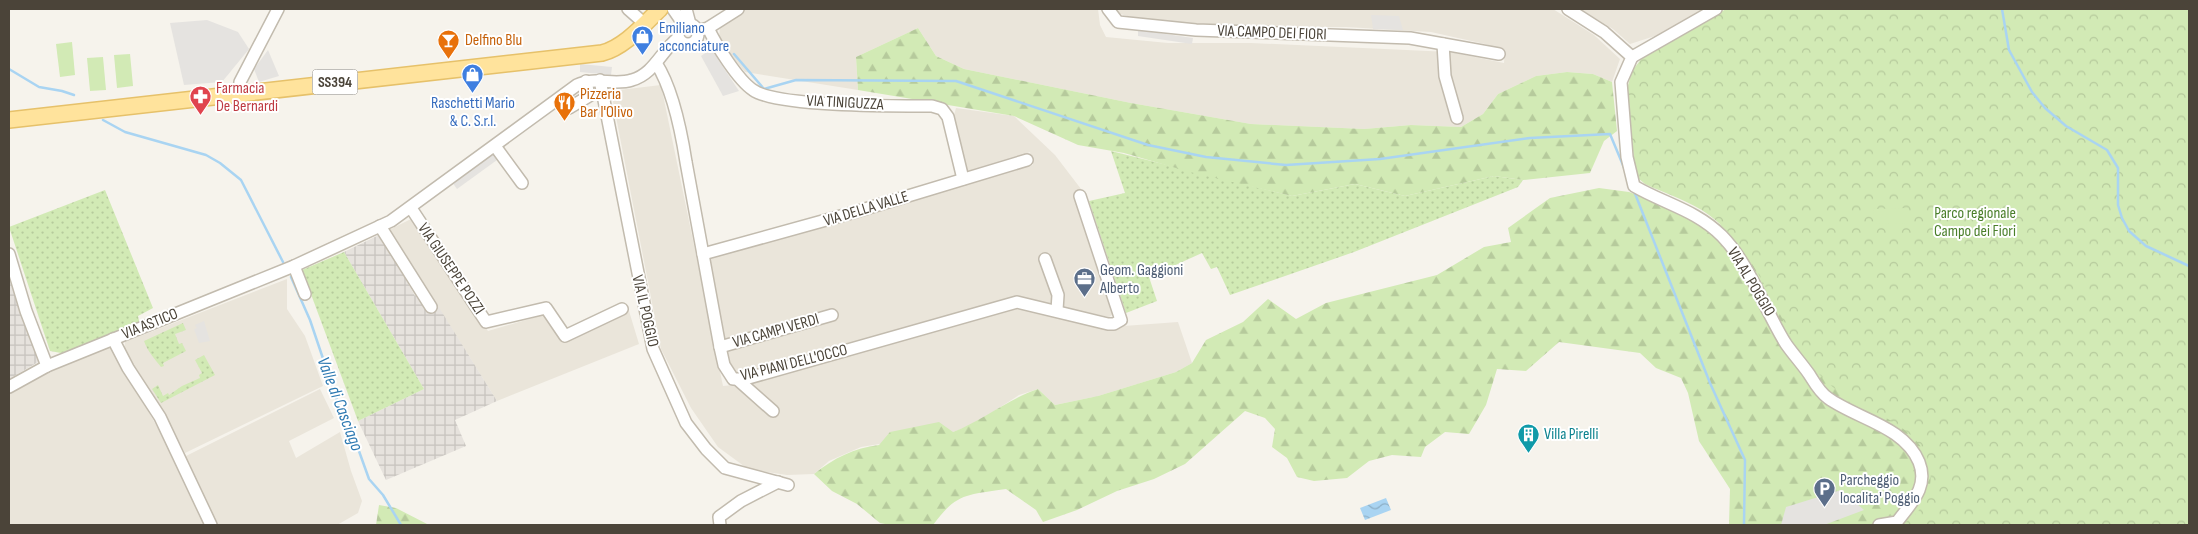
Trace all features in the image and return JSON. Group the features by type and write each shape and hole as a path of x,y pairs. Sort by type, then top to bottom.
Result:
{"main road":[{"name":"SS394","path":"10,120 470,66 602,53 615,48 660,9"}],"street":[{"path":"239,94 240,82 278,9"},
{"path":"628,9 644,24"},
{"path":"673,9 695,27"},
{"path":"600,80 622,82 632,80 646,73 656,63 666,48 678,38 679,29 695,27 738,9"},
{"name":"VIA CAMPO DEI FIORI","path":"1108,9 1118,22 1140,26 1196,30 1410,38 1499,54"},
{"path":"1568,9 1604,32 1632,57 1716,9"},
{"path":"678,38 683,43 692,43 697,38 695,27 687,10"},
{"name":"VIA TINIGUZZA","path":"695,27 716,43 743,80 758,94 785,100 854,105 932,106 942,109 948,117 963,179"},
{"path":"1443,44 1445,76 1457,118"},
{"name":"VIA AL POGGIO","path":"1632,57 1621,82 1627,157 1634,186 1694,214 1722,236 1739,258 1787,344 1826,398 1870,419 1912,446 1920,464 1924,480 1917,495 1896,522 1879,525"},
{"name":"VIA PIANI DELL'OCCO","path":"656,63 664,76 683,136 720,347 726,370 733,379 738,380 1017,302 1114,324 1121,320 1080,196"},
{"name":"VIA GIUSEPPE POZZI","path":"294,266 380,226 410,208 558,100 569,108 589,96 586,81 600,80"},
{"name":"VIA IL POGGIO","path":"600,80 652,350 686,423 706,449 725,468 783,484 741,502 719,517 720,525"},
{"path":"495,146 522,183"},
{"name":"VIA DELLA VALLE","path":"703,254 855,212 1027,160"},
{"name":"VIA GIUSEPPE POZZI","path":"410,208 486,322 546,308 565,336 622,309"},
{"path":"380,226 431,307"},
{"path":"9,254 26,311 47,366"},
{"path":"1045,259 1058,295 1057,310"},
{"path":"294,266 305,294"},
{"name":"VIA ASTICO","path":"9,387 47,366 294,266"},
{"name":"VIA CAMPI VERDI","path":"720,347 832,315"},
{"path":"113,339 120,355 169,434 211,525"},
{"path":"738,380 772,411"}],"shaded area":[{"path":"746,9 1098,9 1100,25 1106,37 1168,43 1251,43 1450,52 1504,63 1505,51 1485,44 1431,32 1346,27 1218,27 1131,17 1117,13 1114,9 1553,9 1594,35 1620,59 1612,82 1593,74 1567,72 1536,76 1498,94 1483,114 1461,127 1411,125 1364,129 1251,124 1131,103 964,69 936,56 918,28 856,57 858,90 745,72 719,41 720,25"},
{"path":"1580,9 1705,9 1658,35 1630,44 1613,29"},
{"path":"1371,15 1399,16 1403,30 1373,29"},
{"path":"207,20 238,32 249,49 222,82 184,85 170,23"},
{"path":"1138,30 1193,38 1192,44 1138,36"},
{"path":"711,49 739,91 723,96 701,56"},
{"path":"268,50 279,76 259,82 254,69"},
{"path":"580,64 612,67 611,75 580,72"},
{"path":"661,85 723,386 752,383 1021,307 1110,327 1178,322 1192,363 1176,372 1098,396 1055,405 1038,389 1019,395 974,424 953,432 861,447 829,461 814,474 787,475 748,469 718,447 691,408 661,349 611,91"},
{"path":"956,108 1014,116 1055,155 1081,189 1076,192 1115,313 1109,317 1020,298 927,322 744,376 735,374 730,367 709,258 1033,165 1030,152 970,175 967,173 953,119"},
{"path":"493,153 497,160 457,189 452,182"},
{"path":"411,219 488,331 543,315 565,341 629,311 639,344 497,401 427,289 416,297 381,234"},
{"path":"381,234 415,296 427,288 497,401 455,420 466,446 386,480 358,421 424,389 344,252"},
{"path":"9,265 40,361 9,379"},
{"path":"287,279 287,309 305,336 323,386 185,453 159,404 124,354 125,342"},
{"path":"204,321 210,341 199,343 194,329 197,328 195,325"},
{"path":"112,346 176,461 320,389 334,418 289,441 296,458 340,432 362,501 358,513 337,525 9,525 9,393 38,377"},
{"name":"Parcheggio localita' Poggio","path":"1841,490 1864,510 1824,525 1781,525 1786,507"}],"green space":[{"name":"Parco regionale Campo dei Fiori","path":"1726,9 2189,9 2189,525 1900,525 1917,513 1923,504 1930,485 1931,475 1926,455 1917,442 1894,423 1852,400 1827,382 1795,342 1758,274 1728,232 1702,210 1645,184 1639,179 1635,171 1627,89 1632,71 1642,58"},
{"path":"2189,9 2189,525 1729,525 1730,489 1699,441 1688,393 1681,378 1656,368 1640,353 1559,342 1526,371 1497,369 1486,405 1469,434 1445,432 1425,447 1421,457 1392,455 1369,461 1347,478 1314,481 1297,477 1287,458 1272,447 1275,429 1265,418 1245,411 1185,464 1154,479 1117,491 1077,510 1043,522 1036,510 1006,489 964,497 949,506 933,525 890,525 880,523 857,504 832,491 814,474 829,463 845,455 879,445 890,432 939,422 953,432 975,422 1016,398 1038,389 1055,405 1098,396 1176,372 1192,363 1206,340 1243,322 1268,299 1296,319 1326,303 1437,275 1484,247 1511,242 1508,228 1550,198 1599,188 1629,192 1725,226"},
{"path":"918,28 936,56 964,69 1131,103 1251,124 1364,129 1411,125 1461,127 1483,114 1498,94 1536,76 1567,72 1593,74 1612,82 1617,131 1604,141 1590,173 1523,180 1494,176 1405,196 1355,184 1292,196 1190,172 1124,153 1078,145 1014,116 858,90 856,57"},
{"path":"72,42 75,75 60,77 56,44"},
{"path":"130,54 133,86 117,88 114,55"},
{"path":"103,57 106,90 90,91 87,58"},
{"path":"1111,151 1292,196 1355,184 1405,196 1494,176 1523,180 1518,187 1354,252 1230,295 1217,267 1211,269 1202,253 1149,277 1157,301 1126,313 1089,201 1125,193"},
{"path":"105,190 153,308 138,316 140,325 61,353 50,351 9,227"},
{"path":"1906,208 1906,223 1874,224 1873,209"},
{"path":"344,252 424,389 358,421 302,270"},
{"path":"183,323 186,330 175,334 179,344 182,343 186,351 163,363 164,366 161,367 149,352 144,341"},
{"path":"204,355 215,375 161,403 152,389 158,385 163,396 168,393 169,395 182,386 200,378 199,375 202,373 195,360"},
{"path":"379,505 396,508 429,525 376,525"}],"water":[{"path":"1386,498 1391,510 1365,520 1360,508"}],"waterway":[{"path":"2002,9 2009,50 2032,92 2045,108 2066,126 2107,150 2118,168 2118,205 2129,231 2146,246 2189,266"},
{"path":"734,54 764,89 796,80 956,81 1148,145 1206,157 1286,165 1380,159 1530,138 1610,134 1625,170"},
{"name":"Valle di Casciago","path":"9,69 39,87 74,95"},
{"name":"Valle di Casciago","path":"103,120 125,132 206,155 220,163 241,180 283,262"},
{"path":"1634,191 1710,383 1745,460 1744,525"},
{"name":"Valle di Casciago","path":"291,277 310,320 338,403 350,426 369,479 383,495 401,525"}],"place":[{"name":"Emiliano acconciature","path":"643,56"},
{"name":"Delfino Blu","path":"449,59"},
{"name":"Raschetti Mario & C. S.r.l.","path":"473,93"},
{"name":"Farmacia De Bernardi","path":"200,116"},
{"name":"Pizzeria Bar l'Olivo","path":"564,122"},
{"name":"Geom. Gaggioni Alberto","path":"1084,298"},
{"name":"Villa Pirelli","path":"1528,453"},
{"name":"Parcheggio localita' Poggio","path":"1824,508"}]}
